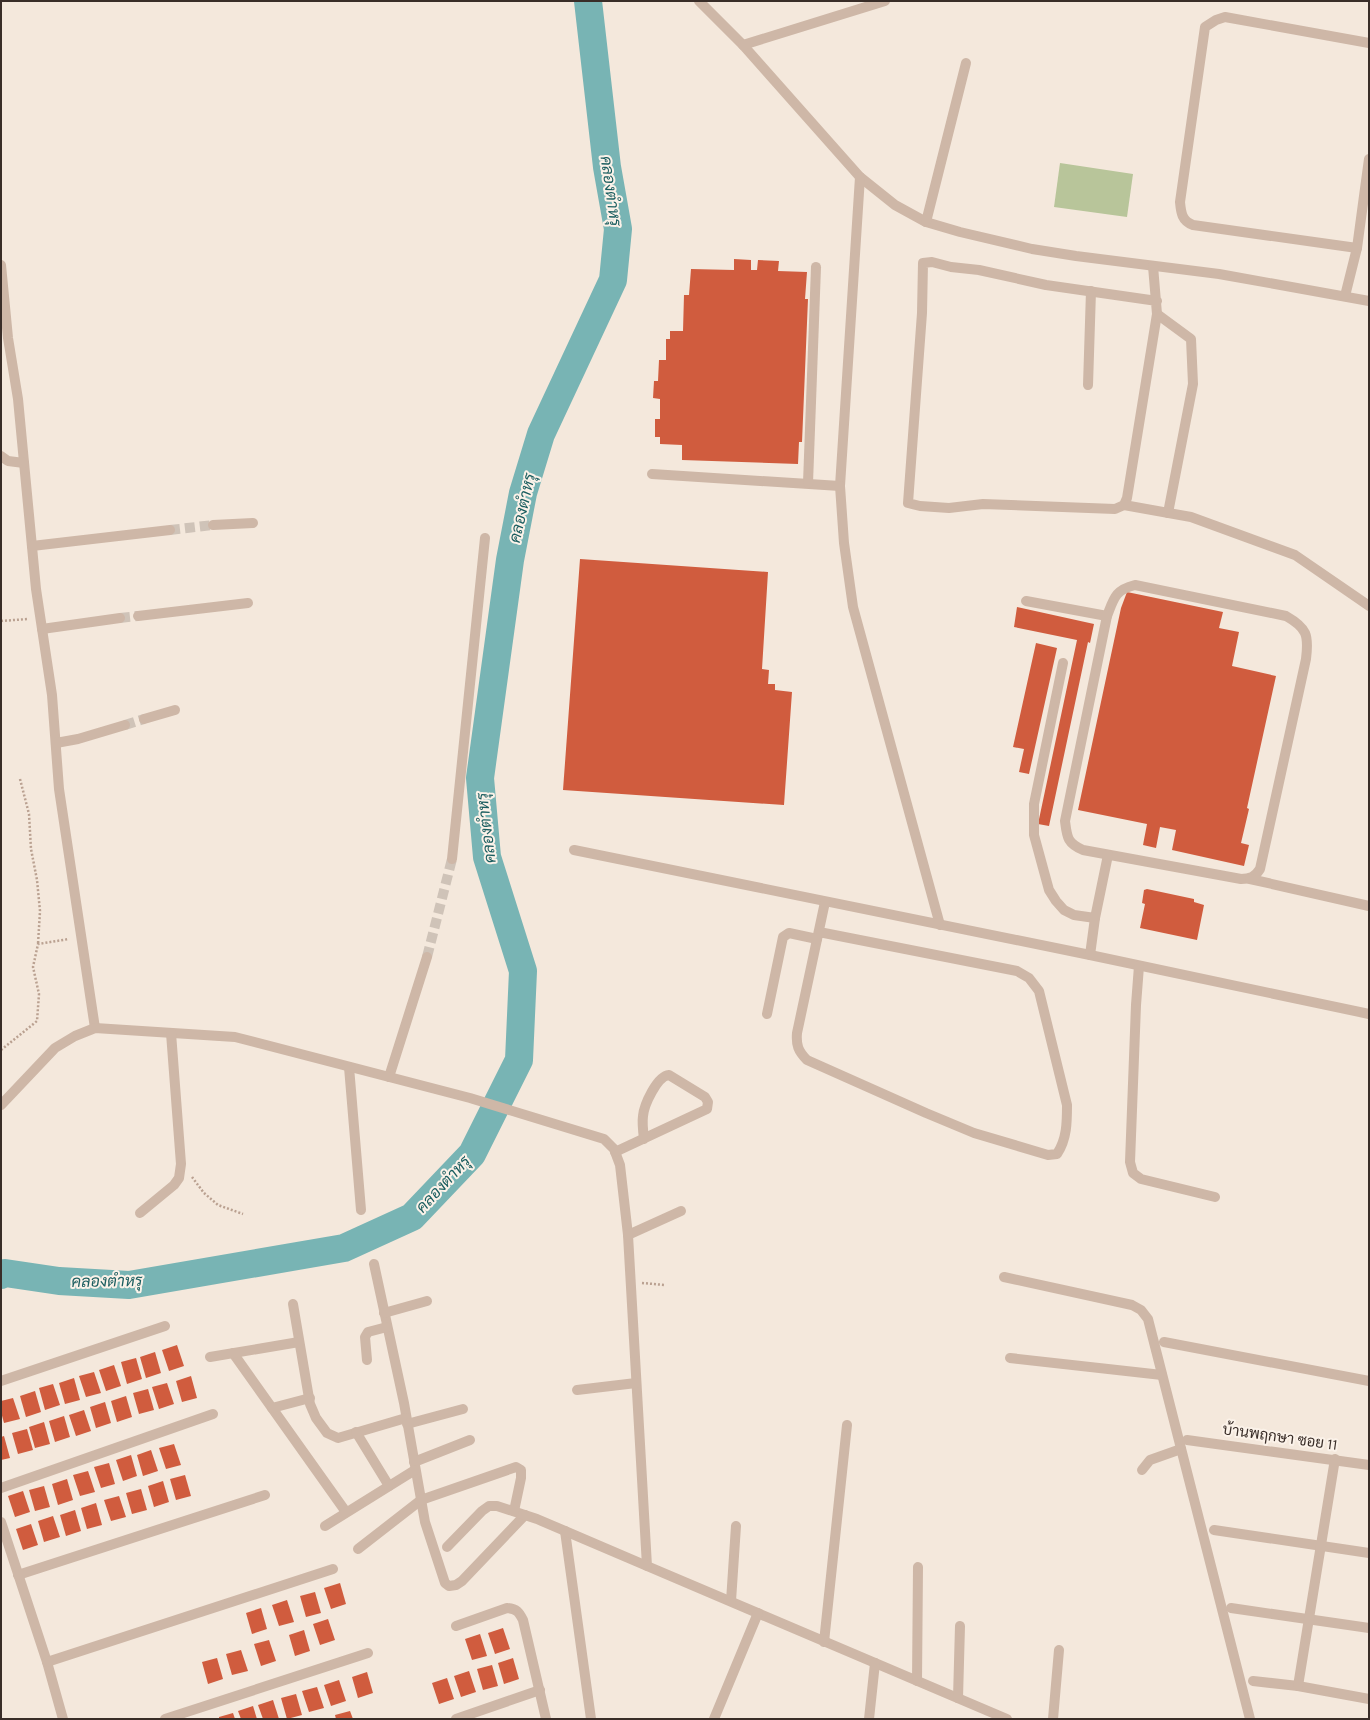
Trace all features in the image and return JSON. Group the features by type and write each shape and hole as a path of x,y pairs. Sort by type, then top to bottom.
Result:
{"street":[{"path":"699,1 743,45 860,177 895,204 926,222 960,232 1032,249 1219,274 1369,301"},
{"path":"743,45 885,1"},
{"path":"1357,248 1193,225 1187,223 1183,218 1180,202 1205,27 1216,20 1225,17 1369,43"},
{"path":"926,222 966,63"},
{"path":"1345,296 1357,248 1369,159"},
{"path":"860,177 840,486 844,543 854,607 940,925"},
{"path":"1157,301 1046,285 979,270 951,267 932,262 923,263 922,313 908,503 920,506 949,508 983,504 1115,509 1124,505 1191,518 1295,555 1369,606"},
{"path":"1124,505 1127,498 1157,314 1157,301 1152,266"},
{"path":"808,484 816,267"},
{"path":"1,272 6,354 18,399 40,619 52,695 59,789 95,1028"},
{"path":"1088,385 1091,291"},
{"path":"1157,314 1191,339 1193,384 1168,513"},
{"path":"1,456 8,461 24,463"},
{"path":"652,474 840,486"},
{"path":"213,525 253,523"},
{"path":"32,546 170,530"},
{"path":"452,859 485,538"},
{"path":"1250,879 1256,875 1260,869 1306,659 1308,645 1306,631 1299,623 1286,616 1135,585 1123,588 1114,596 1107,616 1064,821 1066,835 1072,845 1083,850 1241,879 1250,879 1369,906"},
{"path":"1026,601 1107,616"},
{"path":"138,616 248,603"},
{"path":"42,629 120,618"},
{"path":"1063,663 1034,804 1034,835 1050,890 1056,901 1064,910 1074,915 1095,918"},
{"path":"144,719 175,710"},
{"path":"56,743 78,739 125,725"},
{"path":"574,850 1090,955 1369,1014"},
{"path":"1090,955 1095,918 1108,855"},
{"path":"766,1014 783,937 789,933 818,936 1017,971 1029,978 1038,991 1067,1105 1063,1145 1057,1154 1048,1155 974,1133 807,1060 799,1053 796,1043 797,1033 818,936 826,902"},
{"path":"390,1077 427,957"},
{"path":"1139,966 1136,1005 1130,1162 1133,1173 1141,1179 1215,1197"},
{"path":"1,1105 55,1048 74,1036 95,1028 235,1037 470,1098 604,1139 615,1152 620,1165 628,1235 632,1283 636,1383 647,1566"},
{"path":"140,1213 152,1201 174,1185 179,1178 181,1164 171,1033"},
{"path":"349,1066 361,1210"},
{"path":"615,1152 707,1109 708,1102 705,1097 669,1075 664,1076 660,1079 643,1115 644,1138"},
{"path":"628,1235 681,1211"},
{"path":"374,1264 407,1421 425,1522 445,1583 449,1586 456,1585 462,1581 525,1515"},
{"path":"1004,1277 1132,1305 1141,1310 1148,1319 1250,1719"},
{"path":"384,1313 427,1300"},
{"path":"293,1304 310,1398 316,1418 327,1433 338,1438 356,1432 463,1409"},
{"path":"1,1381 165,1326"},
{"path":"367,1360 365,1338 368,1332 387,1327"},
{"path":"210,1357 299,1342"},
{"path":"1164,1342 1369,1381"},
{"path":"233,1353 346,1512"},
{"path":"1010,1358 1162,1375"},
{"path":"577,1390 636,1383"},
{"path":"272,1408 310,1398"},
{"path":"1,1488 213,1414"},
{"path":"824,1642 847,1425"},
{"path":"356,1432 389,1486"},
{"path":"325,1526 389,1486 415,1466 470,1440"},
{"name":"บ้านพฤกษา ซอย 11","path":"1187,1440 1335,1459 1369,1465"},
{"path":"1142,1470 1150,1460 1181,1449"},
{"path":"1298,1686 1335,1459"},
{"path":"358,1549 421,1500 516,1467 521,1470 521,1478 514,1511"},
{"path":"18,1575 265,1495"},
{"path":"447,1547 482,1511 489,1506 497,1506 514,1511 731,1601 1007,1719"},
{"path":"1,1522 47,1662 63,1719"},
{"path":"731,1601 736,1526"},
{"path":"1214,1530 1369,1553"},
{"path":"565,1531 591,1719"},
{"path":"917,1681 918,1567"},
{"path":"47,1662 333,1569"},
{"path":"456,1626 507,1608 514,1609 519,1612 523,1620 546,1719"},
{"path":"1231,1608 1369,1628"},
{"path":"714,1719 758,1613"},
{"path":"958,1698 960,1626"},
{"path":"1053,1719 1059,1650"},
{"path":"165,1719 368,1653"},
{"path":"869,1719 875,1663"},
{"path":"1253,1681 1298,1686 1369,1699"},
{"path":"456,1719 540,1690"}],"path":[{"path":"1,621 40,619"},
{"path":"1,1050 37,1021 39,994 33,966 38,944 40,911 37,880 31,849 29,814 20,778"},
{"path":"38,944 81,938"},
{"path":"181,1164 204,1193 218,1205 243,1214"},
{"path":"632,1283 665,1284"}],"green space":[{"path":"1060,163 1133,174 1127,217 1054,207"}],"building":[{"path":"734,259 751,260 751,270 757,270 758,260 779,261 778,271 807,272 805,299 808,299 802,442 799,442 798,464 682,460 682,445 660,444 660,437 655,437 655,419 660,419 660,399 653,398 654,381 658,381 659,360 666,360 666,339 670,339 670,331 683,331 684,295 689,295 691,269 734,270"},
{"path":"580,559 768,572 762,669 769,670 768,684 775,684 775,690 792,692 784,805 563,790"},
{"path":"1127,592 1223,612 1219,628 1239,632 1232,666 1276,676 1247,808 1249,809 1241,843 1249,845 1244,866 1172,850 1176,830 1160,827 1156,848 1143,845 1147,824 1078,810 1121,608"},
{"path":"1017,607 1094,624 1090,643 1088,642 1049,826 1038,824 1077,640 1014,627"},
{"path":"1036,643 1057,648 1029,774 1019,772 1024,749 1013,747"},
{"path":"1147,889 1194,899 1194,902 1204,905 1197,940 1140,928 1145,904 1142,903 1144,890"},
{"path":"177,1345 184,1366 169,1371 162,1350"},
{"path":"155,1352 161,1373 146,1378 140,1357"},
{"path":"136,1358 142,1379 127,1384 121,1362"},
{"path":"114,1365 121,1386 106,1391 99,1370"},
{"path":"94,1372 101,1393 86,1397 79,1376"},
{"path":"191,1376 197,1398 182,1402 176,1381"},
{"path":"74,1378 80,1400 65,1404 59,1383"},
{"path":"167,1383 174,1404 159,1409 152,1387"},
{"path":"53,1384 60,1405 45,1410 39,1388"},
{"path":"148,1389 154,1410 139,1414 133,1393"},
{"path":"35,1391 41,1412 26,1417 20,1396"},
{"path":"126,1396 132,1417 117,1422 111,1401"},
{"path":"13,1398 20,1419 4,1423 1,1412 1,1401"},
{"path":"105,1402 111,1423 96,1428 90,1407"},
{"path":"84,1410 91,1431 76,1436 69,1415"},
{"path":"64,1416 70,1437 55,1442 49,1421"},
{"path":"44,1422 50,1444 35,1448 29,1427"},
{"path":"27,1429 33,1450 18,1454 12,1433"},
{"path":"4,1436 10,1458 1,1460 1,1437"},
{"path":"174,1444 181,1465 166,1469 159,1448"},
{"path":"151,1450 158,1471 143,1476 137,1455"},
{"path":"131,1455 137,1476 123,1481 116,1460"},
{"path":"109,1463 115,1484 101,1488 94,1467"},
{"path":"88,1471 95,1492 80,1496 73,1475"},
{"path":"185,1475 191,1496 176,1500 170,1479"},
{"path":"67,1479 73,1500 58,1505 52,1484"},
{"path":"163,1481 169,1502 154,1507 148,1486"},
{"path":"44,1486 50,1507 35,1511 29,1490"},
{"path":"141,1489 147,1510 132,1514 126,1493"},
{"path":"23,1491 30,1512 15,1517 8,1496"},
{"path":"119,1496 126,1517 111,1521 104,1500"},
{"path":"96,1503 102,1525 87,1529 81,1508"},
{"path":"75,1510 81,1531 66,1536 60,1515"},
{"path":"53,1516 60,1537 44,1542 38,1521"},
{"path":"31,1524 38,1545 23,1550 16,1529"},
{"path":"340,1583 346,1604 331,1609 324,1588"},
{"path":"315,1592 321,1613 306,1617 300,1596"},
{"path":"287,1600 294,1622 279,1626 272,1605"},
{"path":"261,1608 267,1629 252,1634 246,1613"},
{"path":"328,1619 335,1640 320,1645 313,1624"},
{"path":"503,1628 510,1649 495,1654 488,1633"},
{"path":"304,1630 310,1651 295,1656 289,1635"},
{"path":"480,1634 487,1656 472,1660 465,1639"},
{"path":"269,1640 276,1661 261,1666 254,1644"},
{"path":"241,1650 248,1671 232,1675 226,1654"},
{"path":"217,1658 223,1679 208,1684 202,1662"},
{"path":"513,1658 519,1679 504,1684 498,1663"},
{"path":"492,1665 498,1686 483,1690 477,1669"},
{"path":"469,1671 476,1692 461,1697 454,1676"},
{"path":"367,1672 373,1693 358,1698 352,1677"},
{"path":"447,1678 454,1699 439,1704 432,1683"},
{"path":"339,1680 346,1701 331,1706 324,1685"},
{"path":"317,1687 324,1708 309,1712 302,1691"},
{"path":"296,1694 302,1715 287,1719 281,1698"},
{"path":"273,1700 279,1719 263,1719 258,1705"},
{"path":"253,1706 257,1719 241,1719 238,1711"},
{"path":"350,1711 353,1719 336,1719 335,1715"},
{"path":"233,1713 235,1719 219,1719 219,1717"}],"waterway":[{"name":"คลองตำหรุ","path":"1,1275 5,1273 59,1281 129,1285 344,1248 412,1217 472,1154 519,1060 523,971 487,857 480,778 510,560 523,493 541,434 613,280 618,229 607,167 588,1"}],"tunnel":[{"path":"170,530 213,525"},
{"path":"120,618 138,616"},
{"path":"125,725 144,719"},
{"path":"427,957 452,859"}]}
